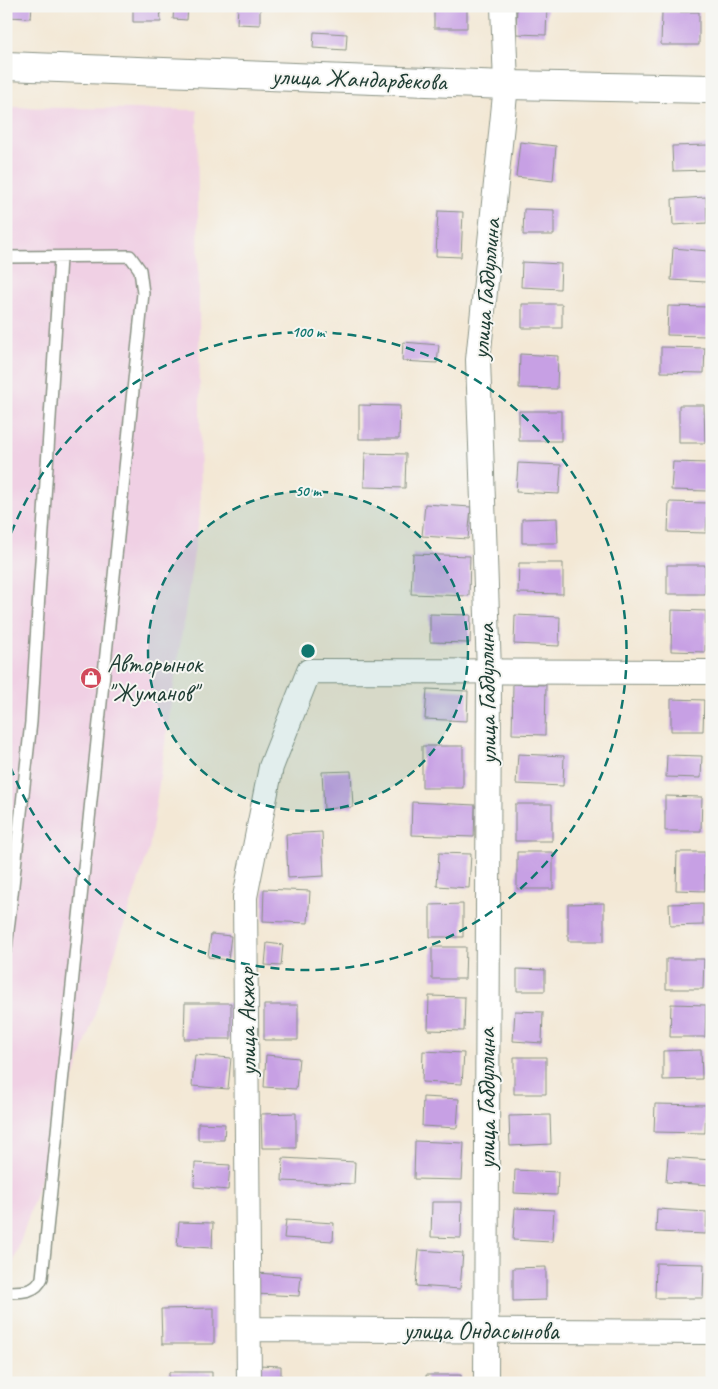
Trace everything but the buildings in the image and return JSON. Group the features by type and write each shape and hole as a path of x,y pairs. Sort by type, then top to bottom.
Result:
{"street":[{"name":"улица Габдуллина","path":"486,1383 489,672 478,360 506,85 503,6"},
{"name":"улица Жандарбекова","path":"6,66 506,85 712,89"},
{"name":"улица Акжар","path":"250,1383 246,897 271,767 309,671 489,672"},
{"path":"489,672 712,672"},
{"name":"улица Ондасынова","path":"250,1329 712,1332"}],"lane":[{"path":"6,257 130,256 140,270 143,293 42,1278 40,1284 34,1289 6,1292"},
{"path":"6,948 31,722 60,258"}],"shaded area":[{"name":"Авторынок \"Жуманов\"","path":"6,107 197,110 201,507 149,849 12,1267 6,1267"}],"place":[{"name":"Авторынок \"Жуманов\"","path":"91,678"}]}
